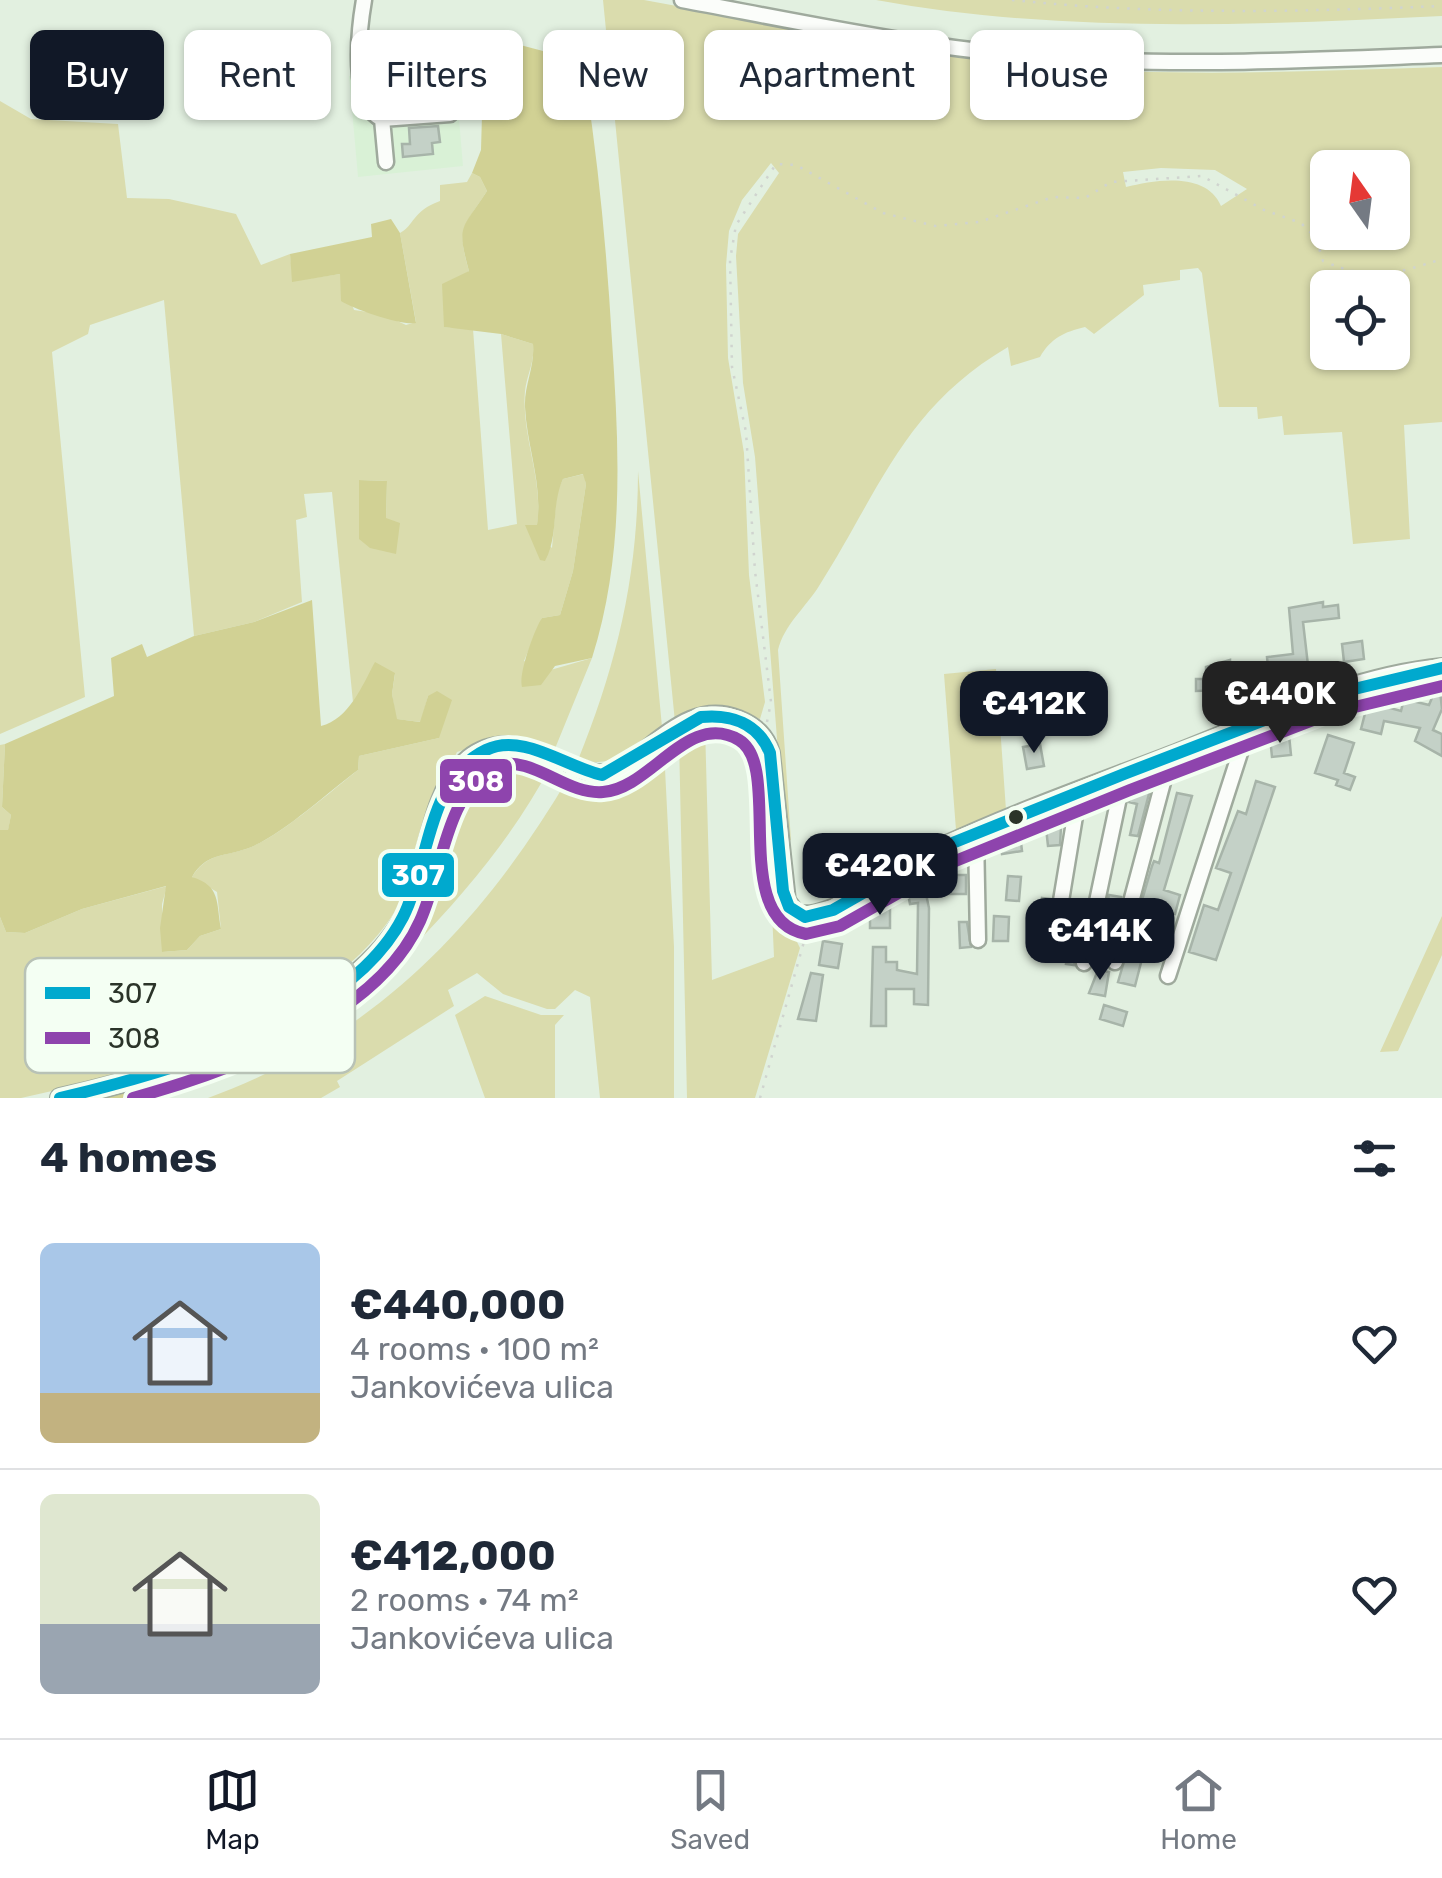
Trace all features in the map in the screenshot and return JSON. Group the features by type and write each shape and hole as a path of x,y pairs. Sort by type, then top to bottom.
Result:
{"main road":[{"path":"573,767 593,774 612,772 682,725 723,715 747,724 764,738 772,762 783,892 794,913 810,916 834,910 906,867 976,834 1124,774 1363,684 1442,668"},
{"path":"355,971 374,955 400,923 446,792 465,762 501,746 524,748 554,759"},
{"path":"60,1098 151,1073"}],"street":[{"path":"361,30 364,0"},
{"path":"682,0 920,43 1036,57 1174,64 1442,55"},
{"path":"382,120 386,162"},
{"path":"1168,976 1249,725"},
{"path":"1115,962 1170,756"},
{"path":"1084,963 1124,774"},
{"path":"1058,919 1079,792"},
{"path":"976,834 978,940"}],"path":[{"path":"1012,0 1156,10 1309,11 1442,6"},
{"path":"764,738 771,702 755,571 746,432 732,367 730,260 736,225 776,164 796,165 883,213 935,226 980,222 1053,197 1084,198 1111,182 1140,176 1202,176 1264,210 1301,223 1316,238 1323,261 1334,266 1361,274 1389,274 1442,259"},
{"path":"760,1098 791,1000 810,916"}],"shaded area":[{"path":"603,0 644,0 808,30 704,30 704,120 950,120 950,54 970,57 970,120 1144,120 1144,71 1442,67 1442,422 1404,425 1410,539 1353,544 1342,432 1284,435 1282,416 1258,419 1257,407 1219,407 1202,273 1198,268 1180,270 1180,280 1143,285 1144,295 1094,334 1085,327 1064,334 1040,357 1011,366 1008,347 973,371 919,424 897,453 819,586 781,641 778,650 791,840 785,841 755,457 743,383 736,256 738,234 779,173 771,163 742,200 729,231 726,265 728,358 744,453 749,575 765,702 760,719 726,706 675,722 615,120 684,120 684,30 606,30","holes":["1161,168 1215,170 1247,189 1221,206 1214,195 1193,183 1166,181 1126,187 1123,172"]},
{"path":"876,0 1442,0 1442,16 1229,24 1087,22 946,11"},
{"path":"0,101 30,120 118,124 127,198 169,199 236,214 261,265 290,254 293,281 340,274 354,310 382,314 406,325 416,322 400,233 424,209 440,201 440,185 467,182 472,173 480,177 487,191 463,236 469,271 455,281 444,327 473,329 488,530 517,524 501,334 533,344 525,408 538,509 537,526 526,525 552,548 557,492 563,479 584,474 586,484 573,571 560,615 542,618 524,661 547,671 592,658 554,751 508,735 457,752 406,893 389,921 355,958 25,958 25,1073 132,1073 21,1098 0,1098 0,917 6,932 25,933 82,909 167,886 162,904 162,952 187,950 200,936 221,929 217,892 192,877 203,864 259,844 288,825 358,770 359,756 439,738 428,696 421,722 396,719 392,694 395,674 353,702 332,492 304,494 307,517 296,520 302,602 254,622 194,636 164,300 90,325 88,334 52,352 85,697 0,734","holes":["359,480 387,481 386,518 359,539"]},
{"path":"353,120 459,120 463,166 358,177"},
{"path":"638,471 662,727 623,755 601,762 578,760 604,689 623,619 634,547"},
{"path":"996,669 1006,810 956,830 944,674"},
{"path":"705,726 712,980 774,957 771,889 800,948 755,1098 687,1098 679,740"},
{"path":"5,744 2,807 11,815 8,831 0,830 0,745"},
{"path":"664,749 674,947 674,1098 600,1098 590,997 575,990 555,1009 547,1009 503,994 477,973 448,990 454,1006 355,1069 355,1021 418,970 461,927 500,880 570,775 608,783"},
{"path":"502,753 551,765 522,815 488,861 412,948 398,938 422,890 447,808 460,784 478,766"},
{"path":"1442,916 1442,955 1398,1051 1380,1052"},
{"path":"485,996 541,1015 564,1015 555,1025 555,1098 485,1098 455,1015"},
{"path":"268,1073 349,1073 337,1081 340,1087 321,1098 208,1098"}],"green space":[{"path":"523,46 543,51 543,120 591,120 610,309 617,501 610,580 592,658 555,666 541,685 522,687 525,662 539,623 542,618 560,615 573,571 586,484 583,474 563,479 549,551 545,561 540,560 525,525 537,525 538,510 525,407 533,344 501,334 444,327 442,284 469,271 462,235 487,191 480,177 472,173 481,150 482,120 523,120"},
{"path":"391,219 400,233 416,323 378,316 341,301 340,274 292,282 290,254 372,237 371,224"},
{"path":"359,480 387,481 386,518 400,523 396,554 370,548 359,539"},
{"path":"312,600 321,726 347,709 375,662 395,673 392,694 397,719 420,722 428,696 437,691 452,700 439,738 359,756 358,770 288,825 259,843 216,857 197,869 192,877 213,890 221,929 200,936 187,950 162,952 160,928 166,886 82,909 25,933 6,932 0,917 0,830 8,830 11,815 2,807 5,744 114,696 111,658 142,644 147,657 194,636 254,622"},
{"path":"398,938 412,948 355,995 355,968"},
{"path":"164,1073 211,1073 140,1098 86,1098"}],"building":[{"path":"438,126 440,142 432,143 433,154 403,157 402,144 410,144 409,128"},
{"path":"1323,602 1323,607 1338,605 1339,618 1303,622 1309,674 1278,678 1280,695 1261,697 1259,678 1269,677 1267,657 1293,654 1289,608"},
{"path":"1362,641 1364,659 1344,662 1342,644"},
{"path":"1230,660 1230,666 1237,666 1239,690 1247,689 1249,711 1227,713 1225,690 1196,691 1196,679 1206,679 1206,667"},
{"path":"1439,681 1442,709 1433,730 1442,734 1442,756 1415,741 1420,728 1384,721 1381,734 1361,729 1368,702 1401,711 1404,699 1429,705"},
{"path":"1289,735 1291,755 1272,757 1270,737"},
{"path":"1328,735 1354,743 1344,773 1355,777 1350,790 1336,785 1338,780 1315,773"},
{"path":"1040,744 1044,766 1027,769 1023,747"},
{"path":"1256,781 1275,787 1216,960 1189,952 1204,905 1218,910 1231,873 1216,868 1238,811 1246,814"},
{"path":"1133,786 1150,790 1138,836 1130,835 1137,804 1129,802"},
{"path":"1177,793 1192,796 1164,890 1180,895 1175,914 1159,909 1155,921 1152,920 1135,986 1118,982 1152,866 1154,861 1159,863"},
{"path":"1061,827 1060,845 1048,846 1046,828"},
{"path":"1020,834 1022,851 1002,854 999,837"},
{"path":"922,875 929,908 928,1005 914,1004 914,989 886,989 886,1026 871,1026 873,947 886,947 886,962 897,962 897,970 917,974 918,903 910,904 906,884 918,882"},
{"path":"951,875 966,875 966,894 950,894"},
{"path":"1008,876 1021,877 1019,901 1006,900"},
{"path":"1109,895 1121,897 1116,916 1105,913"},
{"path":"1042,898 1051,899 1047,918 1053,928 1052,941 1037,940"},
{"path":"870,909 890,909 890,928 870,928"},
{"path":"994,916 1009,917 1008,941 993,941"},
{"path":"959,922 967,922 971,947 960,948"},
{"path":"1072,925 1081,926 1074,965 1066,964"},
{"path":"823,941 842,944 838,968 819,965"},
{"path":"1098,970 1109,972 1105,996 1089,993"},
{"path":"811,973 823,975 816,1021 798,1019"},
{"path":"1104,1005 1127,1012 1123,1026 1100,1019"}],"transit line":[{"name":"307","path":"355,974 377,954 403,917 432,825 452,781 467,763 500,746 529,748 602,775 701,717 733,719 751,728 770,753 783,891 789,907 805,917 833,910 945,846 1124,774 1329,695 1442,668"},
{"name":"308","path":"355,998 399,955 420,921 455,815 477,779 494,765 523,765 576,788 603,792 621,788 686,742 703,735 720,733 739,740 752,755 757,779 762,873 769,901 783,923 806,934 840,926 953,862 1130,790 1334,712 1442,686"},
{"name":"307","path":"60,1098 154,1073"},
{"name":"308","path":"133,1098 212,1073"}]}
